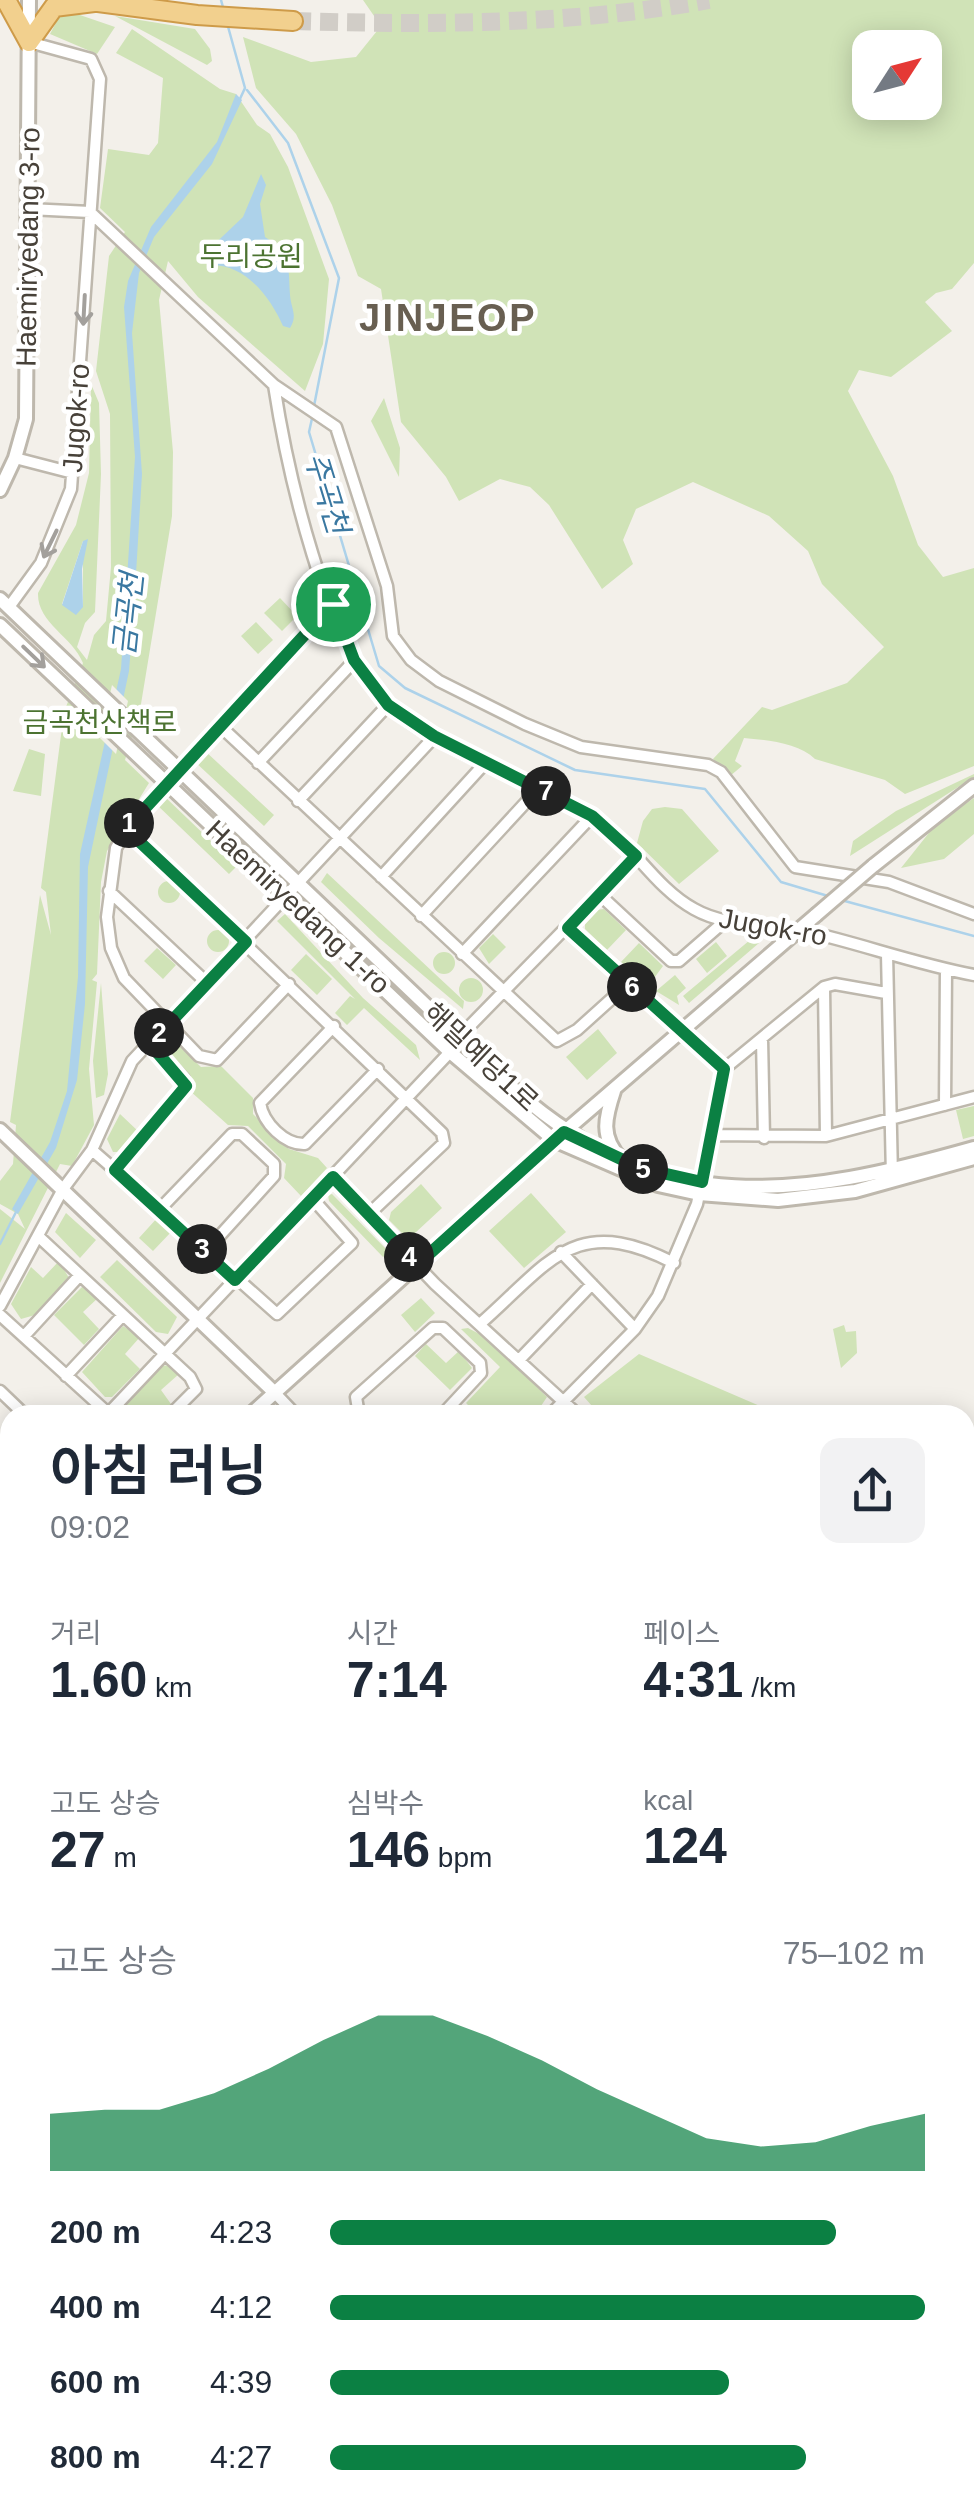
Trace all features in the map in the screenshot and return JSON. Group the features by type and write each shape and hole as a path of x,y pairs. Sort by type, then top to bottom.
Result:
{"highway":[{"path":"6,0 29,42 54,7 72,1 293,21"}],"street":[{"name":"Haemiryedang 3-ro","path":"0,490 16,458 26,418 29,0"},
{"name":"Jugok-ro","path":"4,602 18,599 69,502 98,67 92,59 29,42"},
{"path":"28,209 90,212 274,386 302,400 332,423 386,586 393,636 411,660 439,680 539,731 604,752 701,762 729,782 795,866 889,882 974,914"},
{"name":"Jugok-ro","path":"274,386 304,520 333,604 354,660 388,705 434,736 592,816 684,903 726,920 800,930 974,975"},
{"path":"16,458 73,473"},
{"name":"해밀예당1로","path":"4,602 559,1136 700,1188"},
{"path":"289,984 216,1060 199,1056 124,978 107,926 111,866 126,829 333,604"},
{"path":"0,624 166,782"},
{"path":"258,763 354,660"},
{"path":"298,800 388,705"},
{"path":"219,725 557,1041 577,1030 628,984"},
{"path":"0,1306 63,1190 107,1123 122,1075 434,736"},
{"path":"382,877 487,762"},
{"name":"Haemiryedang 1-ro","path":"166,782 450,1052 559,1136 619,1171 700,1188 799,1198 974,1158"},
{"path":"261,1405 682,1029 873,866 974,786"},
{"path":"420,916 540,788"},
{"path":"462,954 592,816"},
{"path":"126,829 442,1133 444,1144 369,1214"},
{"path":"459,1037 636,856"},
{"path":"109,891 206,982"},
{"path":"600,894 672,961 680,961 726,920"},
{"path":"568,928 724,1069"},
{"path":"887,954 892,1177 974,1148"},
{"path":"945,1105 946,969"},
{"path":"560,1405 635,1328 674,1264 700,1188 724,1069 824,987 835,984 886,993"},
{"path":"824,987 826,1136"},
{"path":"334,1026 260,1103 262,1115 290,1143 306,1144 378,1068"},
{"path":"762,1039 764,1138"},
{"path":"115,1170 186,1086 150,1044"},
{"path":"117,1405 450,1052"},
{"path":"616,1087 605,1120 606,1135 622,1161"},
{"path":"712,1135 826,1136 974,1097"},
{"path":"0,1130 286,1405"},
{"path":"160,1209 232,1134 242,1134 274,1164 274,1176 205,1252"},
{"path":"92,1150 276,1314 350,1250 350,1236 312,1198"},
{"path":"333,1177 417,1265 568,1405"},
{"path":"38,1236 190,1377 196,1389 180,1405"},
{"path":"481,1324 561,1252 586,1240 605,1241 674,1264"},
{"path":"561,1252 635,1328"},
{"path":"25,1335 80,1275"},
{"path":"520,1359 592,1284"},
{"path":"0,1314 99,1405"},
{"path":"66,1376 123,1315"},
{"path":"357,1405 356,1397 434,1328 443,1328 480,1363 481,1373 451,1405"}],"green space":[{"path":"363,0 974,0 974,263 952,289 936,293 925,302 952,331 891,377 859,370 848,391 893,476 918,545 943,577 974,568 974,766 905,794 885,780 772,741 744,738 735,761 742,766 730,776 713,759 762,707 772,710 847,683 884,647 822,584 808,551 769,516 693,482 636,509 623,540 633,564 602,589 549,505 530,487 500,479 459,501 446,477 401,422 381,289 358,276 332,205 296,134 256,88 243,37 311,62 356,57 381,26"},
{"path":"78,10 77,14 115,27 97,54 50,34 59,17"},
{"path":"115,16 195,29 210,49 212,61 207,65"},
{"path":"132,29 220,89 236,94 257,125 270,134 288,167 329,279 323,344 305,391 198,297 168,261 159,300 173,452 172,516 140,710 125,760 149,783 107,851 101,882 89,1069 94,1125 72,1166 60,1164 0,1283 0,1209 25,1229 18,1214 0,1204 0,1181 13,1164 16,1125 10,1122 40,895 51,935 46,892 41,888 64,712 83,663 43,613 38,593 76,525 89,473 91,384 99,403 101,474 95,612 85,623 77,647 87,660 94,635 106,621 111,567 110,414 96,371 109,256 125,232 100,208 108,149 149,155 158,143 163,78 116,53","holes":["83,541 83,607 62,604"]},
{"path":"384,398 400,448 399,477 371,421"},
{"path":"280,598 297,616 282,631 264,613"},
{"path":"256,622 273,640 258,654 241,636"},
{"path":"29,749 45,754 41,796 13,791"},
{"path":"204,750 274,815 264,826 194,761"},
{"path":"974,774 850,856 853,841 896,811"},
{"path":"163,795 237,866 229,874 155,803"},
{"path":"974,798 974,834 944,859 901,868 936,824"},
{"path":"652,809 682,809 719,851 679,884 637,843 643,821"},
{"path":"327,873 464,1001 463,1009 379,938 321,882"},
{"path":"169,881 177,884 177,900 169,903 161,900 158,892 161,884"},
{"path":"604,909 626,930 607,950 585,929 585,921 596,910"},
{"path":"285,914 363,998 416,1045 420,1060 364,1008 347,1025 335,1013 350,996 355,999 277,921"},
{"path":"214,930 222,930 229,941 222,952 214,952 207,945 207,937"},
{"path":"493,934 506,947 489,964 479,948"},
{"path":"750,940 759,943 689,1003 683,996"},
{"path":"716,942 727,956 707,973 696,959"},
{"path":"639,943 663,966 649,985 621,962"},
{"path":"157,948 176,965 163,979 144,961"},
{"path":"440,952 448,952 455,963 448,974 440,974 433,967 433,959"},
{"path":"306,954 332,979 317,995 291,970"},
{"path":"675,975 686,988 677,996 679,1005 656,991"},
{"path":"471,978 480,981 480,999 471,1002 462,999 459,990 462,981"},
{"path":"101,983 108,1074 104,1095 96,1098 93,1061"},
{"path":"598,1029 617,1053 587,1080 566,1057"},
{"path":"175,1042 201,1067 221,1066 253,1098 253,1114 289,1149 318,1158 327,1168 301,1196 284,1178 286,1164 248,1126 228,1125 189,1090 191,1077 166,1050"},
{"path":"974,1106 974,1136 963,1139 956,1110"},
{"path":"120,1114 139,1132 121,1152 113,1152 107,1139"},
{"path":"421,1184 442,1208 414,1234 404,1235 389,1220 391,1212"},
{"path":"531,1193 566,1232 524,1268 489,1231"},
{"path":"332,1194 389,1252 383,1257 329,1201 328,1195"},
{"path":"66,1213 96,1240 80,1258 55,1232"},
{"path":"158,1217 173,1230 153,1251 139,1238"},
{"path":"117,1260 177,1317 168,1334 156,1332 100,1277"},
{"path":"59,1261 69,1278 35,1315 21,1319 11,1304 31,1267 43,1278"},
{"path":"83,1286 99,1297 83,1312 99,1329 84,1345 54,1315"},
{"path":"421,1298 435,1313 415,1332 401,1315"},
{"path":"844,1325 846,1332 856,1331 857,1353 841,1368 833,1329"},
{"path":"123,1326 140,1337 125,1354 140,1369 112,1397 105,1397 82,1372"},
{"path":"468,1328 487,1338 547,1397 542,1405 468,1405 500,1367 461,1329"},
{"path":"426,1344 446,1363 459,1351 472,1368 450,1390 415,1356"},
{"path":"639,1354 758,1405 591,1405 584,1397"},
{"path":"170,1365 179,1374 161,1390 171,1404 126,1405 162,1366"}],"water":[{"name":"금곡천","path":"236,94 242,100 212,164 154,237 139,273 132,333 142,474 134,607 129,671 88,867 85,1004 77,1080 56,1148 18,1214 12,1209 50,1142 67,1091 78,977 80,854 121,669 135,457 124,307 128,281 151,227 217,142"},
{"path":"261,174 266,185 260,204 265,237 280,249 288,268 294,316 290,328 283,326 271,304 246,277 236,270 212,265 204,254 243,217"},
{"path":"88,539 82,569 83,607 76,615 62,605 83,541"}],"pier":[{"path":"112,685 128,701 116,754 100,738"}],"waterway":[{"name":"금곡천","path":"221,0 224,11"},
{"name":"금곡천","path":"227,23 245,88 239,101"},
{"name":"주곡천","path":"247,90 288,143 339,278 314,406"},
{"name":"주곡천","path":"313,414 309,432 379,666 405,688 575,770 705,789 781,882 828,896"},
{"name":"주곡천","path":"841,900 974,936"},
{"name":"금곡천","path":"0,1244 17,1210"}],"tunnel":[{"path":"293,21 554,19 709,0"}],"district":[{"name":"JINJEOP","path":"448,318"}],"route":[{"path":"333,604 354,660 388,705 434,736 592,816 636,856 568,928 724,1069 702,1182 640,1168 564,1132 417,1265 333,1177 235,1280 115,1170 186,1086 184,1079 150,1044 246,942 126,829 141,808 333,604"}],"park label":[{"name":"두리공원","path":"251,256"},
{"name":"금곡천산책로","path":"100,722"}]}
